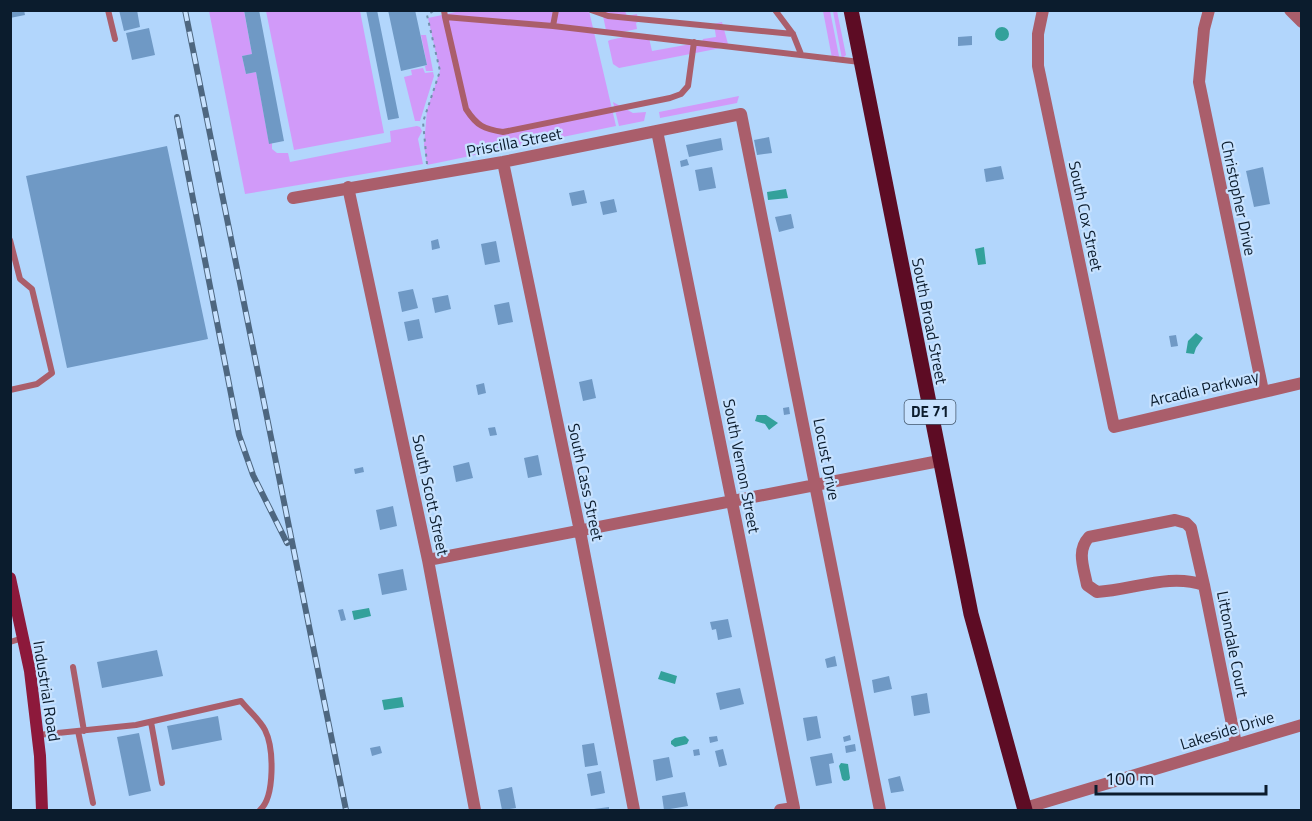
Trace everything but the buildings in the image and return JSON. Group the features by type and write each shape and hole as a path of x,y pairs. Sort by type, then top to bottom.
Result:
{"main road":[{"name":"South Broad Street","path":"851,10 971,614 1030,809"}],"street":[{"name":"South Cox Street","path":"1043,10 1038,34 1038,66 1114,427"},
{"name":"Christopher Drive","path":"1209,10 1204,29 1199,82 1263,391"},
{"path":"1290,10 1302,22"},
{"name":"Priscilla Street","path":"293,198 503,162 741,114"},
{"name":"Locust Drive","path":"741,114 880,810"},
{"name":"South Vernon Street","path":"657,131 794,808 780,810"},
{"name":"South Cass Street","path":"503,162 580,531 634,810"},
{"name":"South Scott Street","path":"348,188 428,560 475,810"},
{"name":"Arcadia Parkway","path":"1114,427 1302,383"},
{"path":"428,560 939,461"},
{"name":"Littondale Court","path":"1204,585 1174,579 1097,592 1088,585 1081,552 1083,544 1089,537 1175,519 1186,523 1191,528 1204,585 1236,744"},
{"name":"Industrial Road","path":"10,578 17,640 30,671 40,756 42,810"},
{"name":"Lakeside Drive","path":"1030,809 1302,725"}],"lane":[{"path":"108,10 115,39"},
{"path":"554,26 556,10"},
{"path":"591,10 608,16 793,34"},
{"path":"775,10 793,34 801,54"},
{"path":"694,42 688,86 681,94 659,101 503,132 487,129 474,122 466,110 445,14 801,54 861,62"},
{"path":"10,240 20,279 32,289 52,373 37,384 10,390"},
{"path":"10,282 20,279"},
{"path":"73,667 93,803"},
{"path":"38,735 151,722 241,701 265,730 271,755 270,793 260,810"},
{"path":"151,722 162,783"}],"path":[{"path":"429,174 423,122 440,71 427,15 435,10"}],"shaded area":[{"path":"465,10 589,11 616,126 427,165 424,145 427,110 440,71 428,18"},
{"path":"209,11 244,11 252,54 242,56 246,74 256,72 269,143 272,143 272,149 277,153 288,153 290,162 391,142 390,131 417,126 422,131 418,139 423,164 245,194"},
{"path":"266,11 360,11 384,133 294,150"},
{"path":"602,11 625,11 627,16 637,14 637,29 607,35"},
{"path":"823,11 830,11 840,61 832,58"},
{"path":"833,11 837,11 846,55 842,59"},
{"path":"722,22 728,44 726,47 619,68 613,64 608,41 610,40 637,34 649,38 652,51 702,42 703,39 716,37 714,24"},
{"path":"1002,27 1007,29 1009,34 1007,39 1002,41 997,39 995,34 997,29"},
{"path":"421,35 426,35 433,71 426,71 425,66 427,65"},
{"path":"423,68 425,73 433,72 434,76 420,121 415,121 404,77 412,75 411,70"},
{"path":"739,96 737,103 660,118 659,112"},
{"path":"613,102 633,113 646,112 644,121 619,126"},
{"path":"786,189 788,198 768,200 767,192"},
{"path":"984,247 986,264 978,265 975,249"},
{"path":"1196,333 1203,338 1194,354 1186,353 1188,341"},
{"path":"757,415 766,415 778,423 769,430 765,424 755,421"},
{"path":"369,608 371,616 354,620 352,611"},
{"path":"661,671 677,676 675,684 658,679"},
{"path":"402,697 404,707 384,710 382,700"},
{"path":"685,736 689,740 687,744 675,747 671,744 675,738"},
{"path":"841,763 848,764 849,780 842,779 839,766"}],"railway":[{"path":"185,10 346,810"},
{"path":"177,117 239,435 253,475 287,543"}]}
